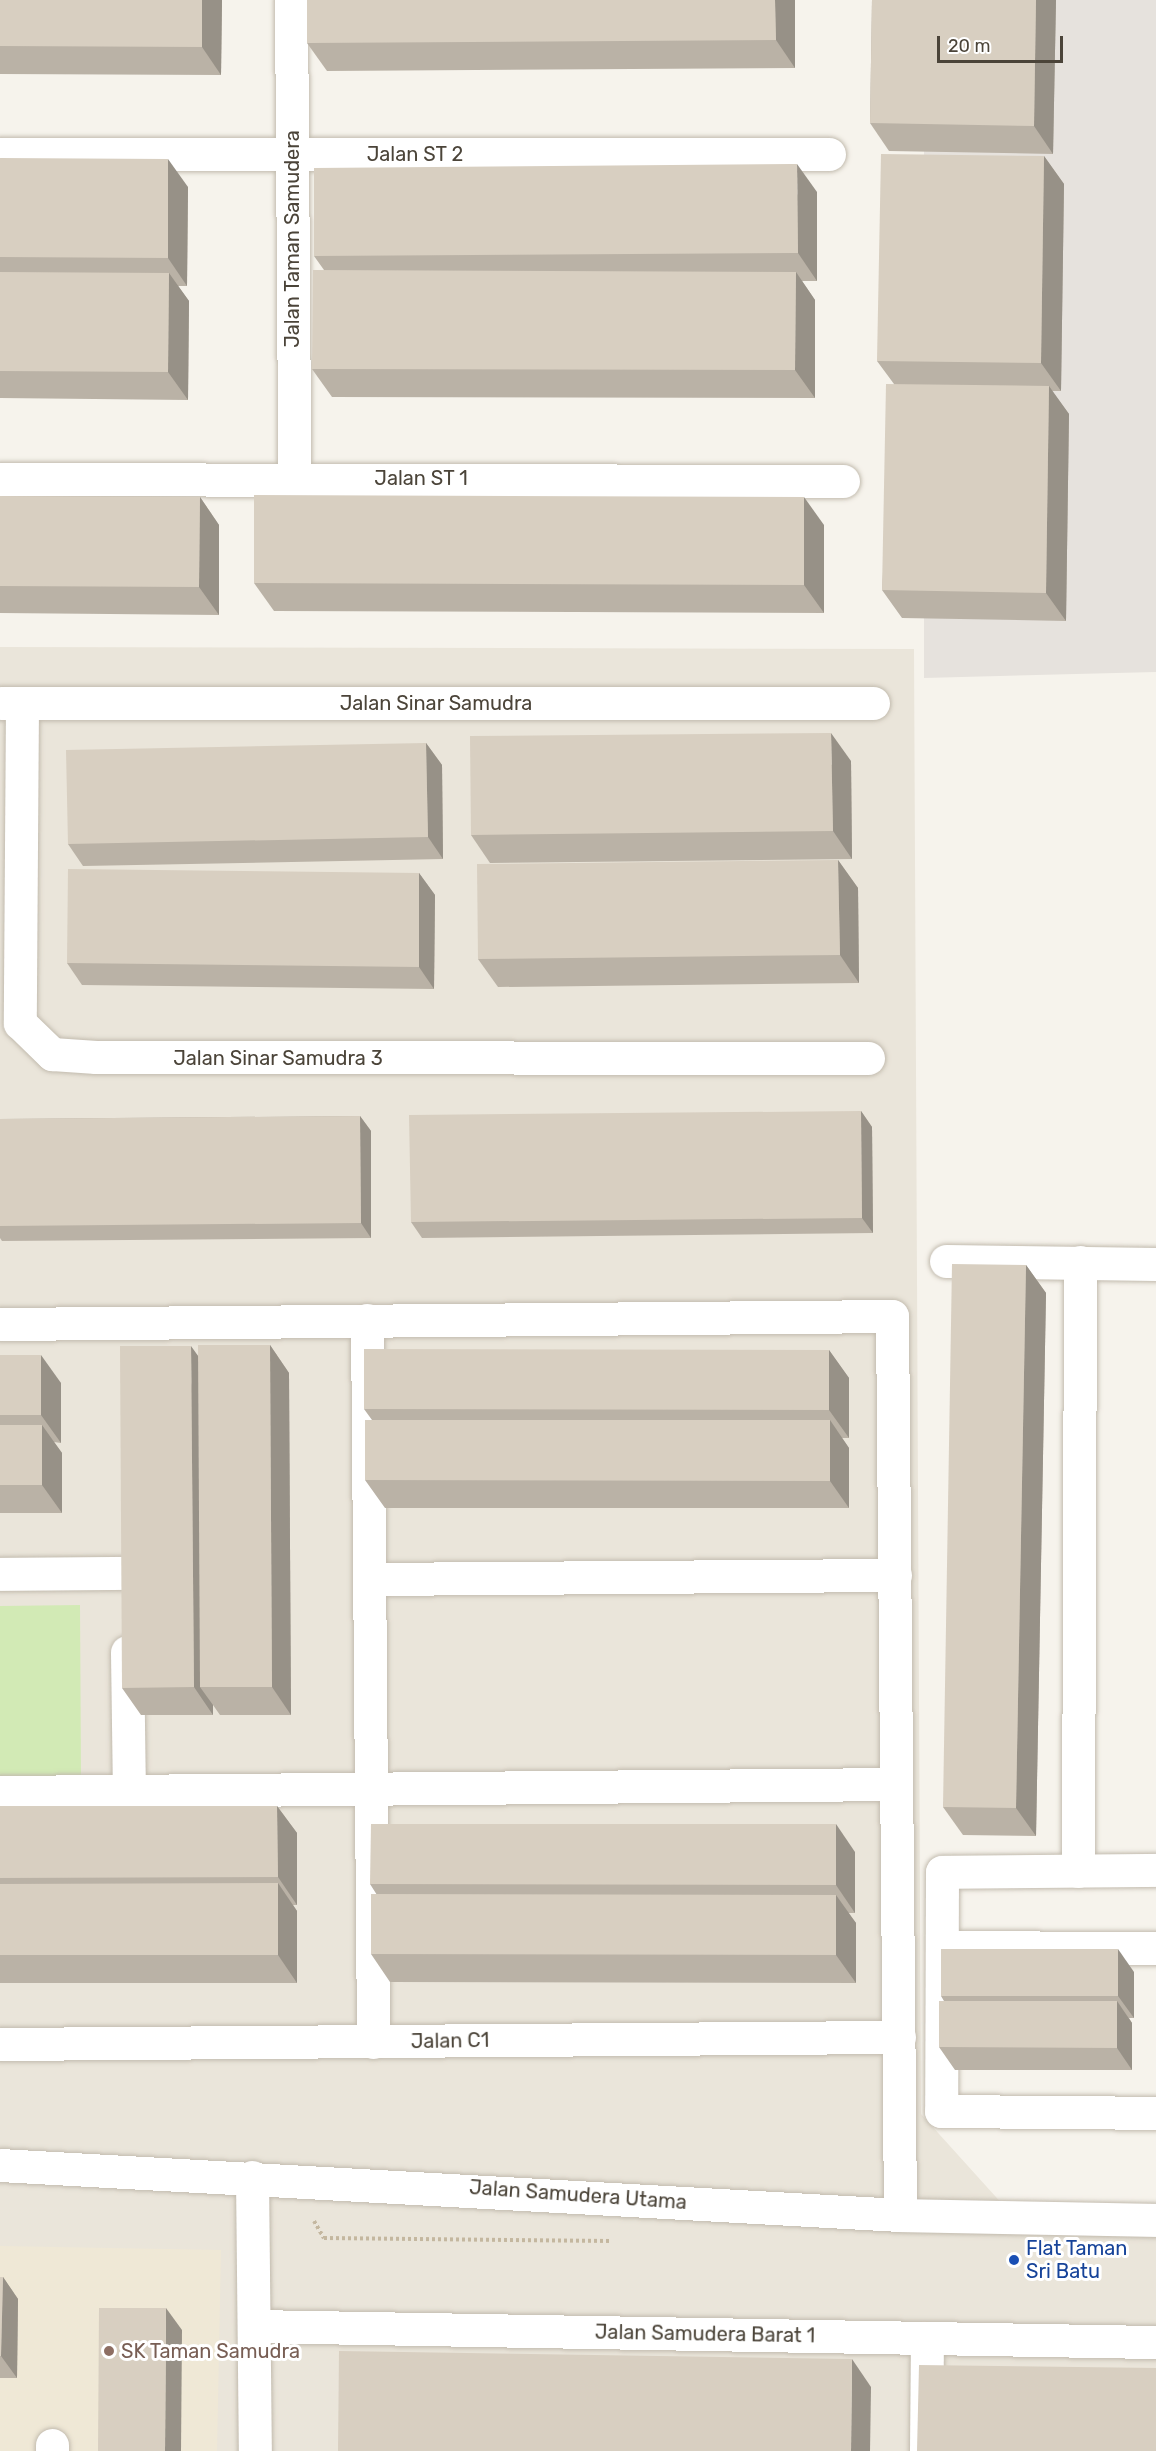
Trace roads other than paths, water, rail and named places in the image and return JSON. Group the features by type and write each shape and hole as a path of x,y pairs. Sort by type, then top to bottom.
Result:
{"street":[{"name":"Jalan Taman Samudera","path":"291,0 294,477"},
{"name":"Jalan ST 2","path":"0,154 829,154"},
{"name":"Jalan ST 1","path":"0,479 294,477 843,482"},
{"name":"Jalan Sinar Samudra","path":"11,703 873,703"},
{"name":"Jalan Sinar Samudra 3","path":"11,703 20,1023 52,1054 96,1057 868,1058"},
{"path":"946,1261 1156,1264"},
{"path":"1078,1871 1080,1262"},
{"path":"0,1324 892,1316 900,2215"},
{"path":"367,1320 374,2042"},
{"path":"124,1322 125,1358"},
{"path":"126,1537 129,1791"},
{"path":"0,1574 126,1573"},
{"path":"369,1579 895,1575"},
{"path":"0,1792 896,1784"},
{"path":"1156,1870 942,1872 941,2111 1156,2112"},
{"path":"943,1947 1156,1948"},
{"name":"Jalan C1","path":"0,2044 899,2037"},
{"name":"Jalan Samudera Utama","path":"0,2165 252,2177 900,2215 1156,2220"},
{"path":"252,2177 255,2451"},
{"name":"Jalan Samudera Barat 1","path":"254,2326 1156,2342"},
{"path":"926,2451 927,2338"}],"place":[{"name":"Flat Taman Sri Batu","path":"1014,2260"},
{"name":"SK Taman Samudra","path":"109,2351"}]}
